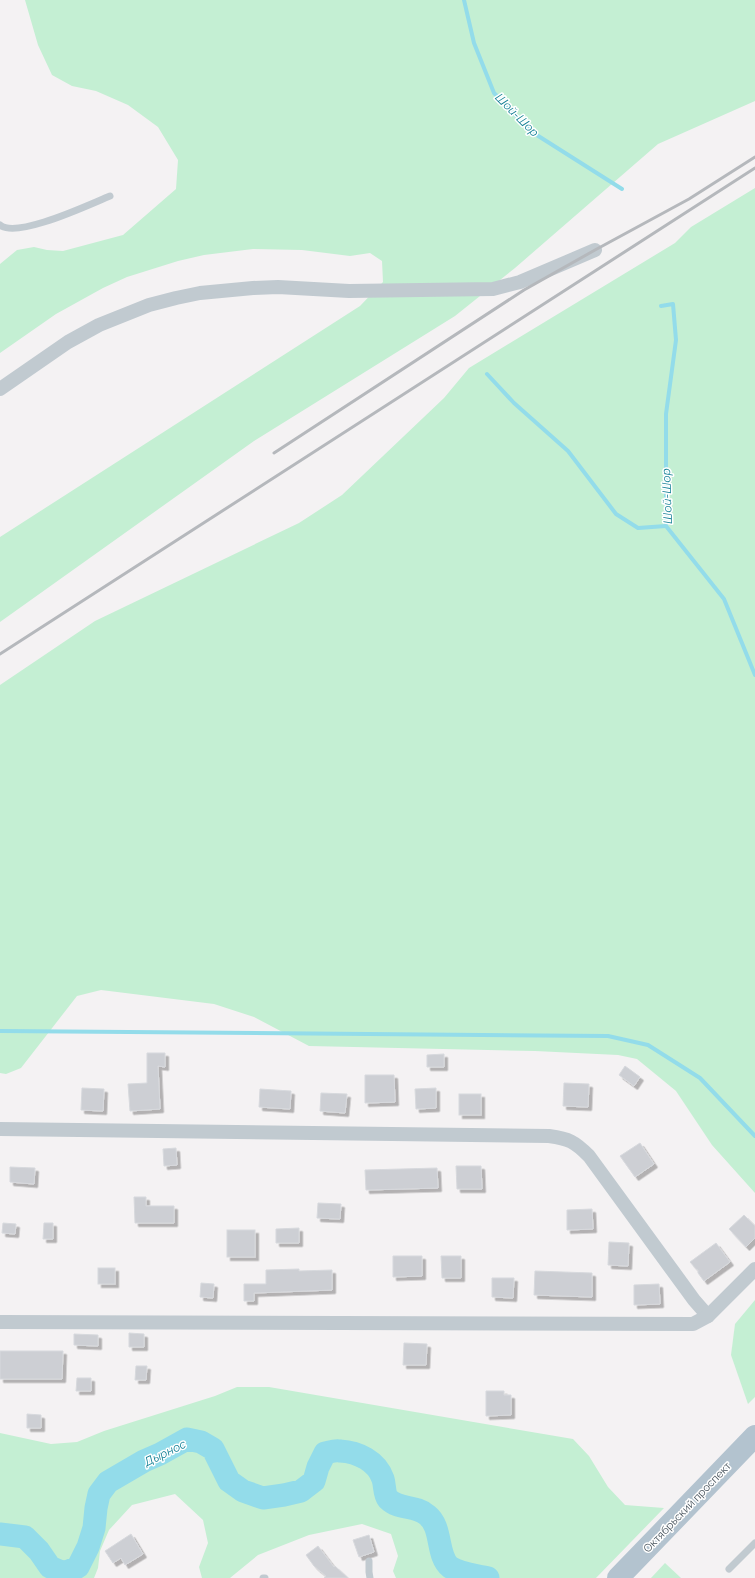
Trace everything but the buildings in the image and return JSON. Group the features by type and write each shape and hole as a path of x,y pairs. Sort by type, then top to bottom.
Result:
{"main road":[{"name":"Октябрьский проспект","path":"619,1577 755,1436"}],"street":[{"path":"0,389 68,342 99,325 149,305 176,298 200,293 278,287 349,291 493,289 520,282 595,250"},
{"path":"0,1129 548,1136 567,1139 579,1146 589,1156 694,1300 708,1316"},
{"path":"0,1322 693,1324 708,1316 755,1269"}],"lane":[{"path":"0,225 3,227 18,229 34,226 110,196"},
{"path":"729,1569 755,1543"},
{"path":"369,1561 370,1578"}],"green space":[{"path":"25,0 755,0 755,101 658,144 515,268 455,316 254,441 0,622 0,537 360,306 383,282 382,261 370,253 350,256 302,250 253,249 204,255 178,261 127,277 103,288 56,314 0,353 0,264 17,250 34,247 63,251 123,235 176,189 178,160 158,127 128,105 96,91 72,86 52,75 38,45"},
{"path":"755,188 755,1193 712,1145 676,1091 637,1059 618,1055 535,1051 309,1046 254,1017 214,1004 101,990 77,996 21,1068 6,1074 0,1073 0,685 95,621 299,523 342,495 444,398 469,368 675,243 691,227"},
{"path":"755,1300 755,1397 748,1404 731,1355 735,1324"},
{"path":"237,1387 269,1387 573,1439 589,1456 608,1487 625,1505 664,1508 596,1578 396,1578 393,1571 398,1556 391,1534 362,1524 309,1535 258,1555 230,1578 202,1578 199,1567 208,1543 203,1520 175,1494 132,1505 109,1530 100,1551 98,1568 94,1578 0,1578 0,1433 51,1444 77,1442 104,1431 215,1396"},
{"path":"665,1563 681,1578 651,1578"}],"waterway":[{"name":"Шой-Шор","path":"464,0 474,43 494,93 532,132 622,189"},
{"name":"Шой-Шор","path":"661,306 673,304 676,340 666,414 666,526 724,599 755,675"},
{"path":"487,374 514,403 568,451 616,514 638,528 666,526"},
{"path":"0,1031 608,1036 648,1045 700,1078 755,1136"},
{"name":"Дырнос","path":"0,1534 25,1537 39,1551 50,1567 64,1573 78,1567 88,1547 94,1528 99,1494 108,1482 144,1461 187,1439 201,1442 213,1449 229,1481 243,1491 263,1498 301,1491 314,1481 318,1467 325,1453 338,1451 353,1453 372,1462 383,1479 385,1492 388,1499 397,1505 423,1512 432,1520 438,1534 443,1556 450,1567 463,1573 488,1578"}],"railway":[{"path":"274,453 524,290 689,199 755,157"},
{"path":"0,654 755,168"}]}
